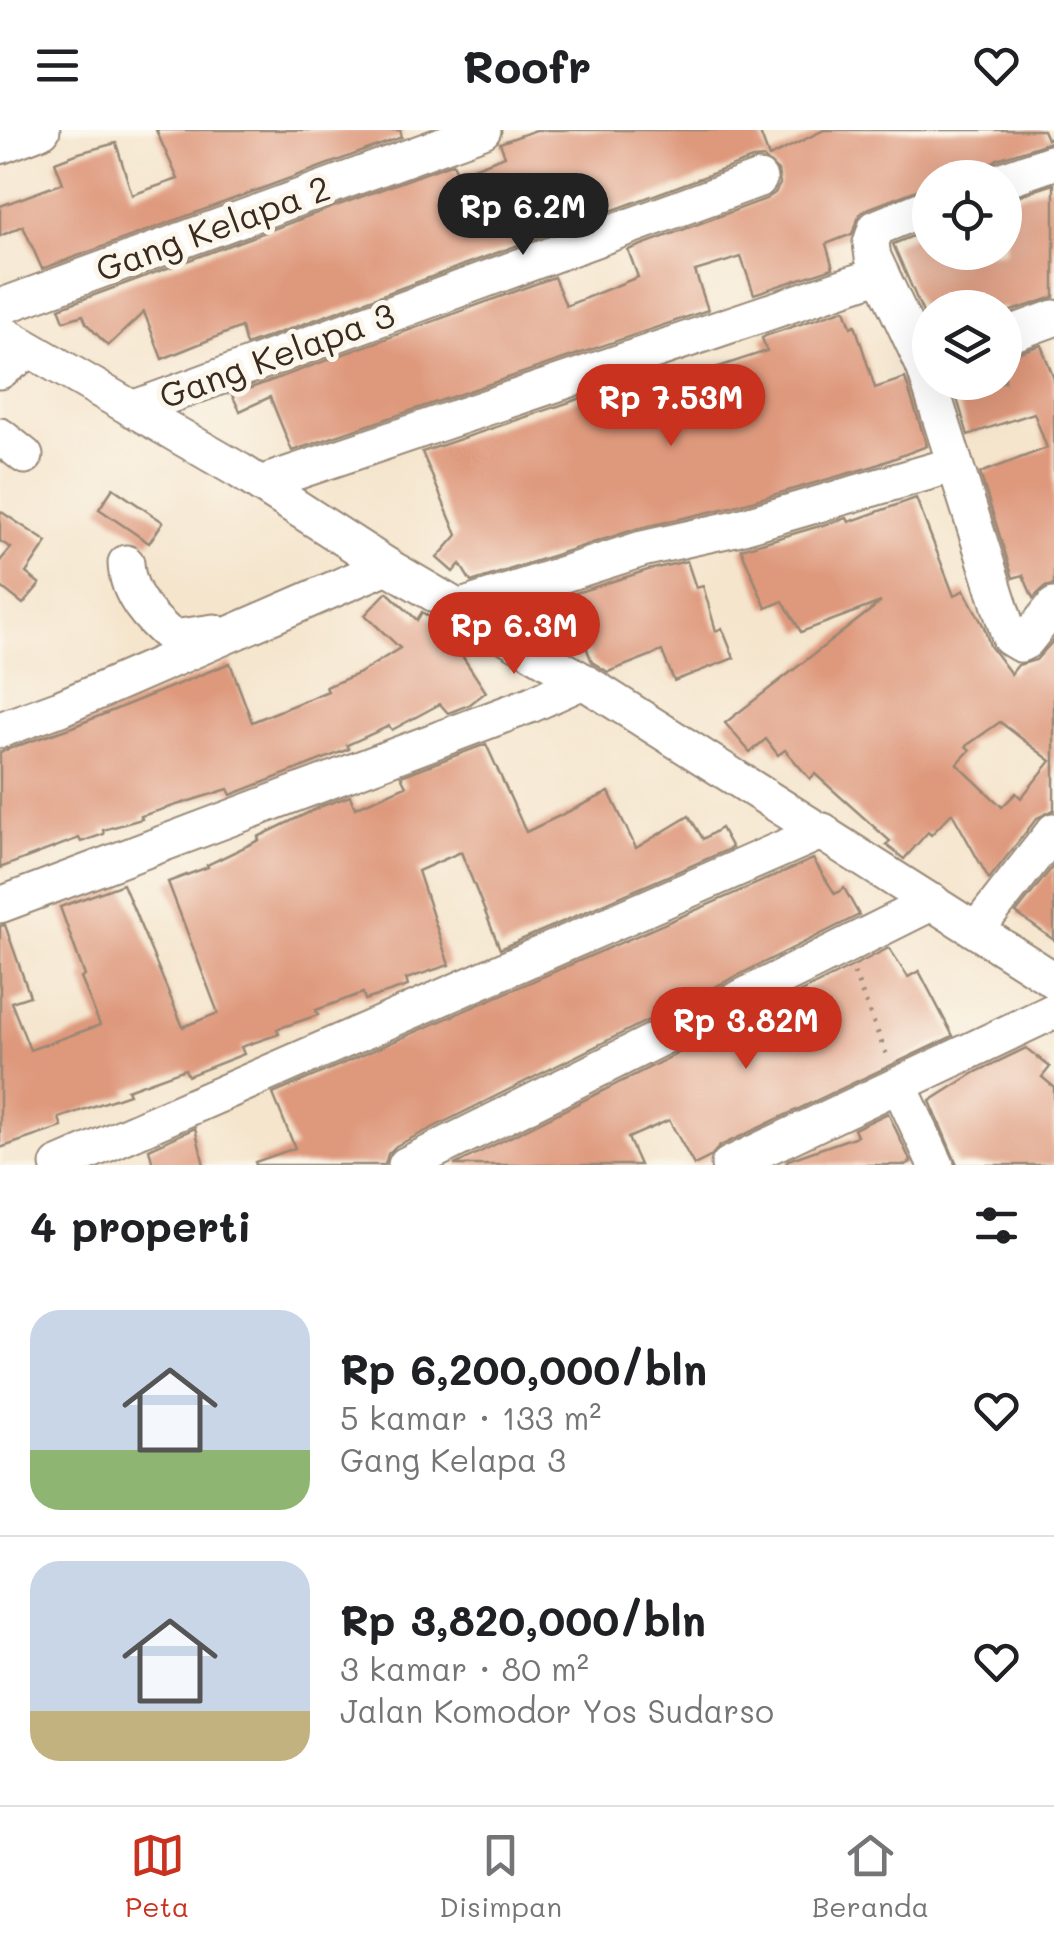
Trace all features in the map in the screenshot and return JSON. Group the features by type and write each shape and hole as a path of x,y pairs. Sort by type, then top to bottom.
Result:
{"street":[{"path":"0,146 42,130"},
{"name":"Gang Kelapa 2","path":"0,306 483,130"},
{"path":"1022,173 1054,162"},
{"name":"Gang Kelapa 3","path":"132,409 759,179"},
{"path":"912,213 876,228 870,242 881,274 912,335"},
{"path":"260,484 881,274"},
{"path":"1022,331 1053,323"},
{"path":"0,370 15,341 260,484 387,566 583,681 1054,980"},
{"path":"936,400 953,465 1010,638 1020,644 1026,641 1054,606"},
{"path":"461,606 642,549 736,528 953,465"},
{"path":"126,563 126,576 144,611 173,638 214,632 278,614"},
{"path":"0,730 60,708 387,566"},
{"path":"0,905 530,705 583,681"},
{"path":"58,1165 823,831"},
{"path":"977,929 1054,831"},
{"path":"406,1165 933,902"},
{"path":"729,1165 1054,1011"},
{"path":"899,1085 936,1165"}],"path":[{"path":"844,948 899,1085"}],"building":[{"path":"156,130 400,130 402,137 42,269 23,226 0,236 0,206 63,183 55,162 79,153 116,143 132,195 178,179"},
{"path":"536,130 759,130 769,157 824,130 1043,130 1047,139 1054,136 1054,141 996,160 912,160 912,192 867,209 860,214 852,234 826,244 833,268 754,294 741,257 695,271 708,310 292,451 270,397 240,411 232,395 554,277 566,306 638,277 628,250 766,199 780,184 778,171 764,158 752,159 246,345 241,327 162,359 144,312 108,346 83,315 64,321 59,308 453,163 458,174 505,156 500,143"},
{"path":"1054,184 1054,297 1022,307 1022,290 913,290 893,244 912,236 912,270 1022,270 1022,194"},
{"path":"845,309 851,327 855,325 875,388 905,378 927,446 874,466 731,507 636,529 471,582 460,564 453,572 437,558 457,535 422,452 656,373 658,382 683,372 685,378 767,351 762,338"},
{"path":"1041,345 1054,379 1054,585 1045,587 1033,598 1023,575 1013,578 980,473 1047,448 1034,413 968,435 957,400 1022,400 1022,351"},
{"path":"113,488 163,522 149,543 99,509"},
{"path":"916,498 954,596 964,590 990,646 1011,674 1018,665 1036,660 1054,640 1054,810 1037,818 989,879 952,813 904,859 886,845 890,841 815,774 810,779 785,750 778,755 766,739 750,752 725,723 881,602 801,632 783,601 766,608 741,549 847,518 849,522","holes":["1000,722 1051,761 1021,798 1016,793 1002,807 957,764 970,750 966,746"]},
{"path":"0,511 47,542 26,573 40,584 23,604 0,586 0,561 11,548 0,541"},
{"path":"687,561 696,588 703,586 716,631 722,628 734,658 674,681 662,651 608,672 592,662 585,644 572,650 567,647 552,618 538,630 519,611 648,570"},
{"path":"387,592 417,620 422,612 443,627 486,692 469,705 448,713 440,704 392,730 389,726 347,745 349,749 231,795 228,789 141,816 142,819 103,830 104,834 81,842 79,838 0,868 0,752 230,663 252,722 328,691 326,687 360,673 400,648 365,615"},
{"path":"486,744 526,832 609,792 636,848 689,816 703,839 721,828 732,848 500,949 461,852 418,871 449,965 406,979 408,986 365,1000 363,993 316,1010 318,1015 241,1047 244,1054 188,1076 185,1069 127,1090 129,1094 59,1118 62,1127 0,1148 0,926 5,925 30,996 11,1002 30,1050 100,1025 60,907 123,884 183,1027 218,1013 168,882 208,867 322,806 350,796 355,808 406,786 401,776"},
{"path":"813,859 835,894 844,888 859,915 396,1146 385,1165 256,1165 255,1162 295,1148 273,1094"},
{"path":"1054,865 1054,940 1016,913"},
{"path":"889,948 908,977 919,971 953,1036 720,1146 694,1165 669,1120 628,1138 640,1165 454,1165"},
{"path":"1026,1048 1050,1067 1042,1077 1054,1087 1054,1165 957,1165 930,1101 976,1072"},
{"path":"888,1113 911,1162 785,1165 788,1160 857,1136 854,1129"},
{"path":"195,1128 204,1165 153,1165 149,1149"}]}
